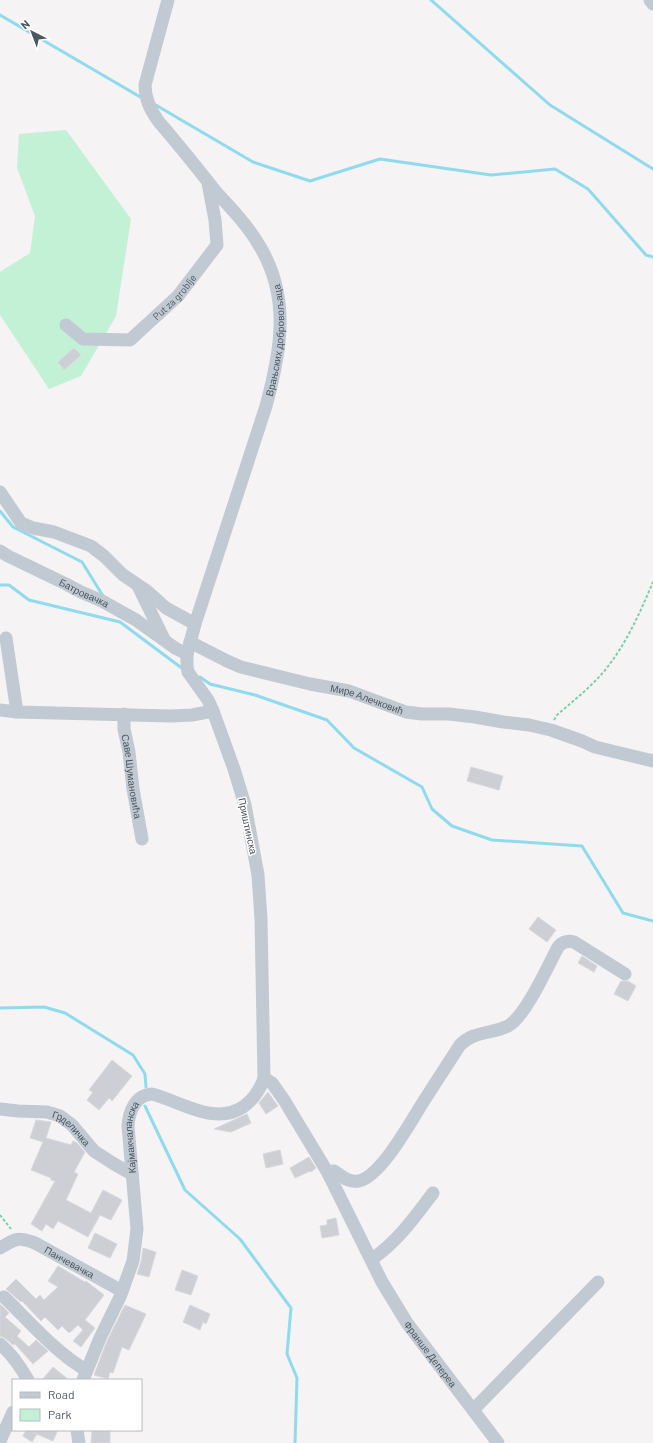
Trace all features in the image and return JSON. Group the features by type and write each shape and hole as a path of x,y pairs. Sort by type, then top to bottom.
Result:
{"street":[{"name":"Врањских добровољаца","path":"168,0 146,78 145,93 152,112 253,235 268,262 279,300 280,339 277,364 266,406 188,648"},
{"path":"650,0 653,4"},
{"name":"Put za groblje","path":"66,325 83,338 130,340 178,296 217,245 215,220 208,181"},
{"path":"1,494 20,523 33,528 54,532 91,546 104,556 122,574 147,591 166,608 195,624"},
{"name":"Батровачка","path":"0,551 102,601 136,620 165,640 188,648"},
{"path":"137,585 165,640"},
{"path":"6,638 17,712"},
{"name":"Мире Алечковић","path":"188,648 241,667 310,684 349,691 406,712 475,716 551,730 595,747 653,761"},
{"name":"Приштинска","path":"188,648 186,660 188,672 208,700 213,711 245,805 257,868 261,919 263,1021"},
{"path":"0,710 17,712 171,716 192,715 213,711"},
{"name":"Саве Шумановића","path":"124,714 124,728 129,752 132,789 142,839"},
{"path":"328,1173 334,1172 346,1179 358,1181 365,1178 379,1166 399,1140 460,1045 473,1035 498,1030 510,1025 516,1020 524,1009 561,944 567,941 574,942 625,974"},
{"name":"Кајмакчаланска","path":"85,1375 130,1273 135,1250 137,1229 128,1137 128,1119 133,1105 147,1094 156,1095 200,1110 219,1114 233,1112 245,1105 257,1093 264,1078 263,1021"},
{"name":"Франше Депереа","path":"264,1078 272,1083 284,1100 328,1173 372,1259 382,1282 407,1323 498,1443"},
{"name":"Грделичка","path":"0,1109 18,1112 47,1112 60,1116 72,1124 94,1151 132,1174"},
{"path":"372,1259 387,1248 433,1193"},
{"path":"0,1248 15,1239"},
{"name":"Панчевачка","path":"15,1239 24,1239 35,1243 122,1291"},
{"path":"473,1410 598,1282"},
{"name":"Кајмакчаланска","path":"4,1297 46,1338 79,1366 85,1375"},
{"path":"0,1344 15,1359 27,1379"},
{"path":"0,1440 12,1414"},
{"path":"77,1431 79,1443"}],"path":[{"path":"551,730 557,715 590,687 615,657 629,634 653,582"},
{"path":"0,1215 11,1228 15,1239"}],"green space":[{"path":"66,130 131,219 116,316 81,376 49,389 0,315 0,272 30,253 35,216 17,168 19,134"}],"building":[{"path":"74,348 81,355 64,370 58,362"},
{"path":"471,767 503,776 499,790 467,781"},
{"path":"538,917 556,930 547,942 529,929"},
{"path":"582,956 597,966 594,972 578,963"},
{"path":"621,981 628,981 636,986 628,1001 614,994"},
{"path":"112,1060 132,1076 112,1101 109,1098 99,1110 87,1100 93,1092 89,1090"},
{"path":"268,1092 278,1106 266,1114 259,1103"},
{"path":"247,1114 251,1123 231,1132 214,1129"},
{"path":"36,1120 51,1122 46,1138 71,1145 73,1141 77,1143 85,1152 74,1172 78,1174 66,1200 91,1213 103,1190 122,1200 111,1220 100,1215 88,1237 58,1221 53,1229 46,1224 42,1231 31,1224 55,1181 31,1170 43,1142 30,1138"},
{"path":"280,1150 283,1164 266,1168 263,1154"},
{"path":"309,1157 316,1168 311,1172 310,1171 295,1178 290,1168"},
{"path":"336,1218 339,1235 322,1238 320,1226 327,1225 327,1220"},
{"path":"95,1233 117,1244 110,1258 88,1248"},
{"path":"143,1248 156,1252 149,1277 137,1274"},
{"path":"58,1266 85,1282 86,1281 104,1295 85,1320 95,1328 81,1347 73,1341 83,1330 78,1325 69,1333 62,1326 58,1330 45,1317 41,1321 22,1301 21,1302 6,1289 16,1279 36,1299 40,1295 44,1300 58,1287 48,1281"},
{"path":"182,1270 198,1276 191,1295 175,1290"},
{"path":"0,1304 9,1313 5,1317 21,1331 17,1336 29,1347 36,1340 48,1351 33,1364 15,1344 13,1345 5,1338 0,1336"},
{"path":"125,1305 146,1314 129,1350 122,1347 113,1373 110,1372 108,1379 94,1375 107,1341"},
{"path":"190,1305 210,1314 206,1324 203,1322 200,1330 183,1322"},
{"path":"53,1367 68,1379 43,1379"},
{"path":"26,1431 58,1431 53,1441 37,1434 32,1442 23,1436"},
{"path":"92,1431 110,1431 110,1443 91,1443"}],"waterway":[{"path":"431,0 550,105 653,169"},
{"path":"0,15 142,98"},
{"path":"154,104 253,162 310,181 380,159 491,175 555,169 588,189 646,255 653,257"},
{"path":"0,511 13,527 82,562 103,596"},
{"path":"0,585 9,585 29,600 120,622 183,669"},
{"path":"200,677 210,684 255,695 327,720 354,748 422,787 432,809 452,826 492,840 582,846 623,913 653,921"},
{"path":"0,1008 44,1007 65,1013 133,1055 145,1074 146,1087"},
{"path":"145,1106 185,1190 240,1239 291,1308 287,1354 297,1378 295,1443"}]}
